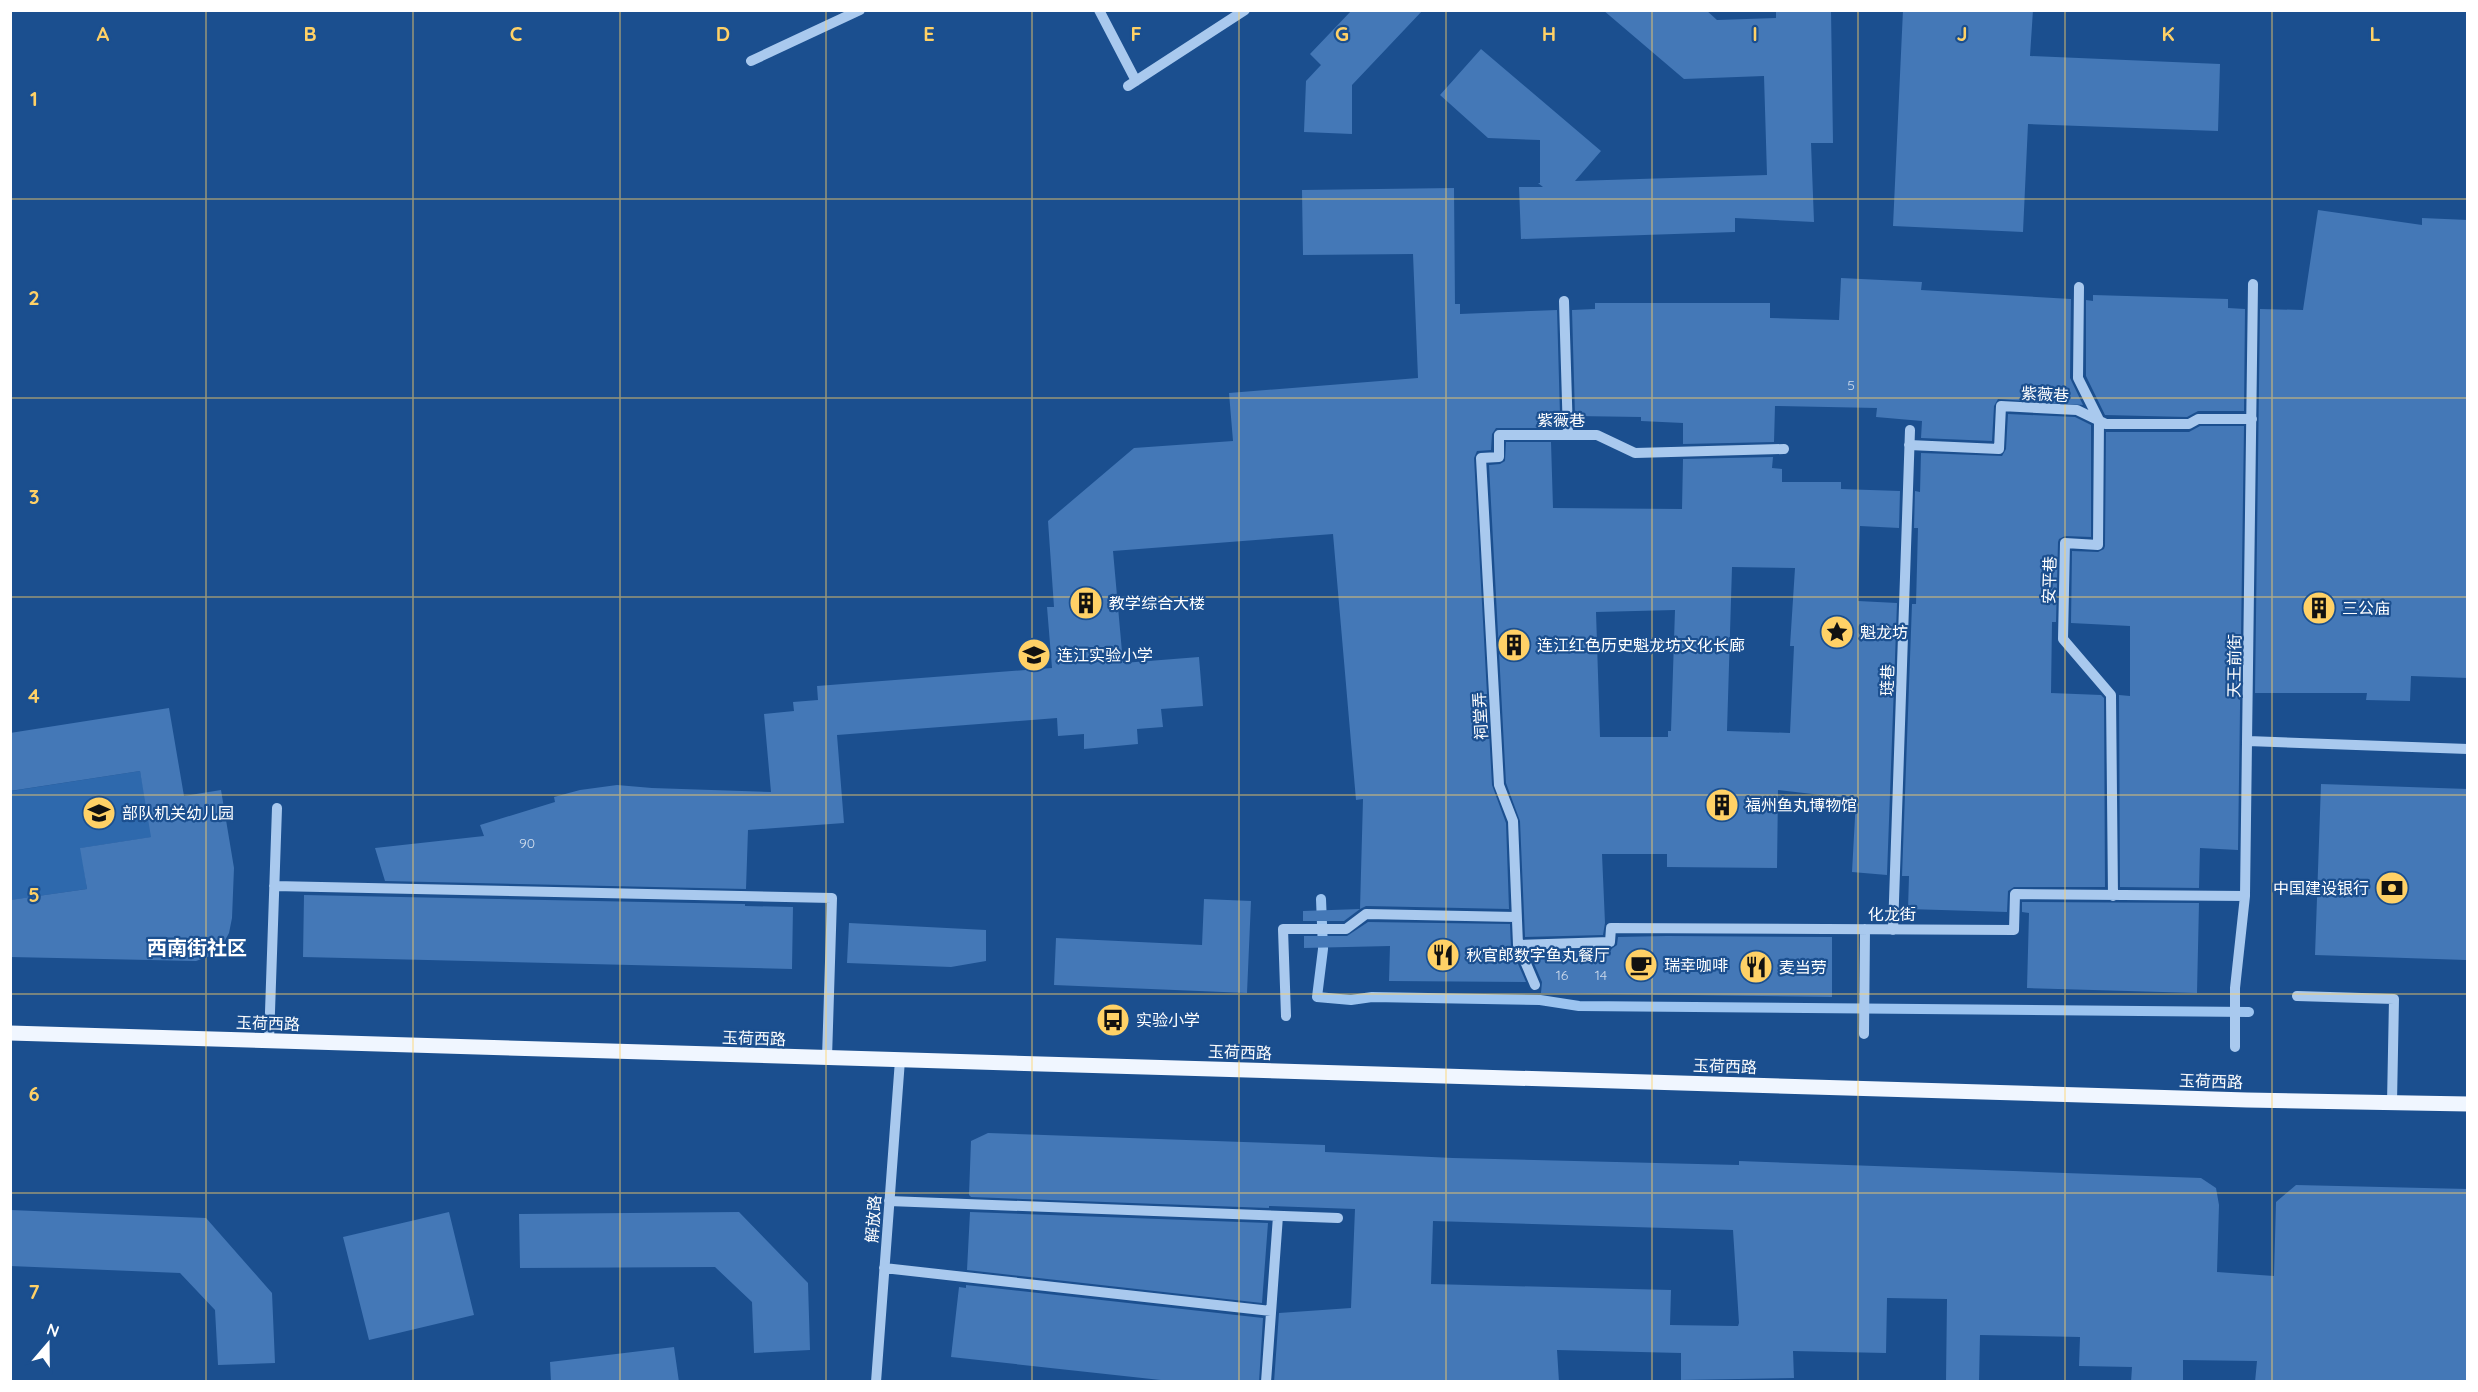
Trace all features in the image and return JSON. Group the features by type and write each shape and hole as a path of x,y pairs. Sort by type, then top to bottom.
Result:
{"main road":[{"name":"玉荷西路","path":"10,1033 2468,1104"}],"street":[{"path":"751,61 860,10"},
{"path":"1099,10 1132,84 1245,10"},
{"name":"天王前街","path":"2235,1047 2235,988 2245,896 2253,284"},
{"name":"安平巷","path":"2079,287 2078,378 2099,420 2098,545 2065,543 2063,639 2111,695 2114,896"},
{"path":"1564,301 1568,435"},
{"name":"紫薇巷","path":"1910,445 1999,448 2001,406 2077,410 2106,424 2189,424 2198,419 2252,419"},
{"name":"琏巷","path":"1893,930 1910,430"},
{"name":"紫薇巷","path":"1499,457 1499,435 1597,435 1635,453 1784,449"},
{"name":"祠堂弄","path":"1499,457 1481,458 1498,785 1513,821 1518,945 1535,985"},
{"path":"2248,741 2468,749"},
{"path":"269,1041 277,808"},
{"path":"274,886 832,898 827,1058"},
{"name":"化龙街","path":"1518,945 1610,942 1611,928 2014,930 2015,894 2245,896"},
{"path":"1286,1016 1283,929 1346,929 1366,914 1516,917"},
{"path":"1864,1034 1865,929"},
{"path":"2298,996 2394,999 2392,1103"},
{"name":"解放路","path":"876,1382 900,1060"},
{"path":"889,1201 1338,1218"},
{"path":"1266,1382 1278,1216"},
{"path":"884,1268 1271,1311"}],"shaded area":[{"path":"140,771 146,801 184,796 191,831 81,848 87,889 11,900 11,791"}],"building":[{"path":"1352,10 1423,10 1352,85 1352,134 1304,132 1306,81 1321,65 1310,54"},
{"path":"1603,10 1706,10 1717,20 1776,18 1776,10 1831,10 1833,143 1811,143 1814,222 1735,218 1735,232 1521,239 1519,187 1543,187 1538,183 1540,183 1540,140 1488,138 1440,95 1481,49 1601,151 1575,181 1767,175 1764,76 1684,79"},
{"path":"1903,10 2033,10 2030,56 2220,64 2218,131 2028,124 2023,232 1893,226"},
{"path":"1454,188 1455,304 1460,304 1460,314 1557,310 1560,415 1550,416 1550,428 1496,428 1492,434 1491,450 1477,451 1474,458 1492,785 1506,823 1509,909 1366,906 1360,909 1363,799 1356,800 1333,534 1113,551 1123,663 1199,657 1203,706 1161,709 1163,727 1137,729 1138,744 1084,749 1084,734 1058,736 1057,718 837,735 844,823 748,830 746,889 385,881 375,848 484,836 480,825 555,802 554,797 580,790 617,785 771,792 764,714 794,711 793,702 818,700 817,686 1052,668 1047,607 1054,607 1048,521 1134,448 1233,441 1229,393 1418,378 1413,254 1303,255 1302,190"},
{"path":"2318,210 2422,225 2422,218 2468,220 2468,678 2411,676 2410,701 2366,700 2367,693 2255,693 2260,309 2303,310"},
{"path":"1841,278 1922,282 1921,290 2071,299 2070,378 2083,405 1998,399 1994,406 1992,441 1921,438 1922,421 1876,417 1877,408 1775,406 1774,442 1683,444 1683,423 1641,421 1641,417 1575,416 1572,310 1595,309 1595,303 1770,303 1770,318 1839,320"},
{"path":"2093,295 2228,299 2228,308 2245,309 2244,411 2198,411 2187,417 2105,415 2086,376 2086,300 2093,301"},
{"path":"2008,414 2075,417 2091,425 2091,537 2065,536 2058,542 2056,622 2052,622 2051,693 2101,695 2104,698 2105,887 2014,887 2008,891 2007,912 1908,909 1909,876 1902,876 1912,604 1916,604 1918,528 1914,528 1915,491 1920,492 1921,453 2002,456 2006,449"},
{"path":"2200,426 2244,426 2238,850 2200,848 2199,888 2120,887 2119,695 2130,696 2130,626 2071,623 2072,551 2098,552 2105,546 2106,432 2189,432"},
{"path":"1506,442 1551,442 1553,508 1682,509 1683,459 1773,457 1772,468 1782,469 1782,482 1841,482 1841,489 1900,491 1899,528 1860,526 1858,601 1897,603 1887,875 1852,872 1856,799 1778,790 1777,868 1667,867 1667,854 1602,854 1605,923 1603,935 1525,937 1520,821 1506,783 1489,465 1505,461","holes":["1732,567 1795,568 1790,646 1794,646 1790,733 1727,731","1675,610 1671,731 1668,731 1668,737 1600,737 1596,612"]},
{"path":"169,708 184,796 221,790 234,868 232,918 229,933 222,946 210,956 196,961 10,957 10,900 87,889 80,848 151,837 140,771 10,791 10,733"},
{"name":"中国建设银行","path":"2321,784 2468,789 2466,960 2315,955"},
{"path":"304,895 745,904 745,906 793,907 792,969 303,957"},
{"path":"1204,899 1251,901 1247,993 1054,985 1056,938 1202,945"},
{"path":"2022,902 2199,903 2197,993 2027,988 2029,913 2022,912"},
{"path":"1360,909 1344,921 1303,921 1303,911"},
{"name":"秋官郎数字鱼丸餐厅","path":"1368,922 1510,924 1511,948 1526,982 1389,981 1390,946 1304,948 1304,936 1347,936"},
{"path":"849,923 986,930 986,961 951,967 847,963"},
{"path":"1618,937 1832,937 1832,997 1541,993 1542,982 1529,952 1610,950 1617,945"},
{"path":"988,1133 1325,1145 1325,1152 1453,1158 1739,1165 1739,1161 2201,1178 2216,1188 2219,1205 2217,1272 2274,1276 2276,1202 2296,1185 2468,1189 2466,1382 2255,1382 2257,1361 2183,1360 2183,1382 2131,1382 2132,1367 2079,1366 2080,1337 1980,1335 1979,1382 1946,1382 1947,1299 1887,1298 1886,1353 1793,1351 1794,1378 1681,1380 1681,1353 1557,1350 1559,1382 1274,1382 1279,1313 1351,1308 1355,1209 971,1197 969,1195 971,1141","holes":["1433,1221 1733,1230 1738,1326 1670,1325 1671,1290 1431,1284"]},
{"path":"10,1210 206,1218 272,1293 275,1363 218,1365 215,1310 180,1273 10,1266"},
{"path":"449,1212 474,1315 369,1340 343,1237"},
{"path":"739,1212 808,1283 810,1350 754,1353 752,1302 715,1267 520,1268 519,1214"},
{"path":"970,1212 1268,1223 1262,1303 967,1270"},
{"path":"966,1285 1263,1318 1259,1382 1179,1382 951,1357 959,1287 966,1288"},
{"path":"674,1347 679,1382 551,1382 550,1362"}],"waterway":[{"path":"1321,899 1323,949 1317,997 1351,1000 1372,997 1540,1000 1579,1006 2249,1012"}],"place":[{"name":"教学综合大楼","path":"1086,603"},
{"name":"三公庙","path":"2319,608"},
{"name":"魁龙坊","path":"1837,632"},
{"name":"连江红色历史魁龙坊文化长廊","path":"1514,645"},
{"name":"连江实验小学","path":"1034,655"},
{"name":"福州鱼丸博物馆","path":"1722,805"},
{"name":"部队机关幼儿园","path":"99,813"},
{"name":"中国建设银行","path":"2392,888"},
{"name":"秋官郎数字鱼丸餐厅","path":"1443,955"},
{"name":"瑞幸咖啡","path":"1641,965"},
{"name":"麦当劳","path":"1756,967"},
{"name":"实验小学","path":"1113,1020"}],"district":[{"name":"西南街社区","path":"197,947"}]}
